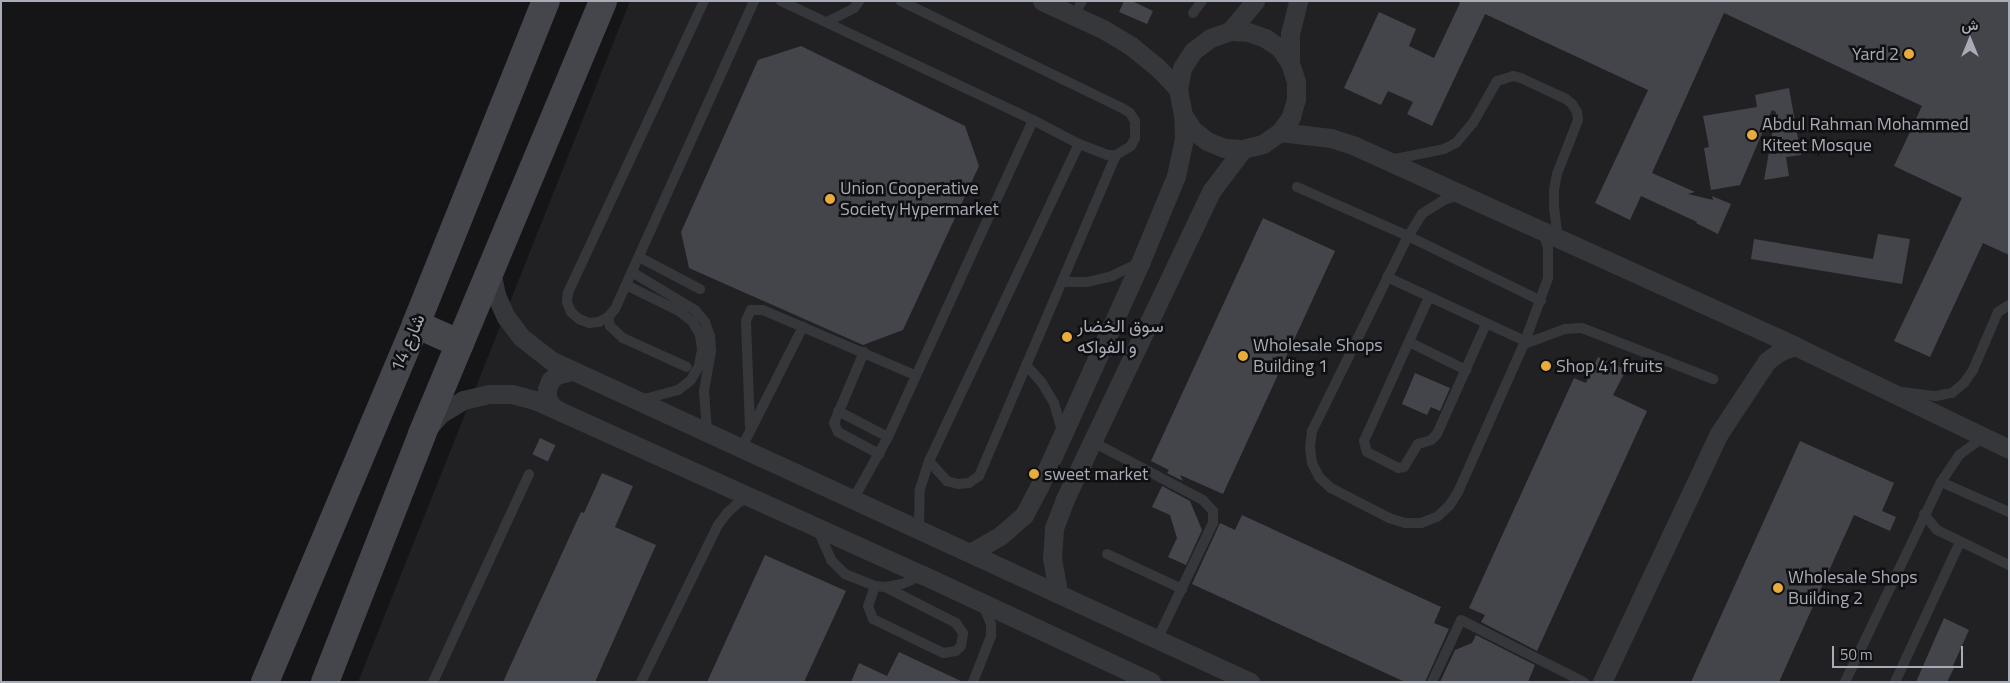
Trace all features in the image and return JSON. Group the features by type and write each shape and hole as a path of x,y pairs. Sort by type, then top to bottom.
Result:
{"main road":[{"name":"شارع 14","path":"264,682 416,324 546,1"},
{"path":"325,682 422,434 603,1"},
{"path":"416,324 460,344"}],"street":[{"path":"1042,1 1078,9 1103,29 1131,46 1156,66 1178,89"},
{"path":"1230,32 1254,1"},
{"path":"1290,63 1290,34 1298,1"},
{"path":"972,552 1000,536 1024,515 1039,487 1140,262 1176,176 1184,138 1183,115 1178,89 1182,68 1193,51 1210,38 1230,32 1248,32 1265,38 1280,48 1290,63 1296,80 1296,99 1291,117 1280,132 1263,144 1243,149 1224,148 1208,141 1193,130 1183,115"},
{"path":"1280,132 1331,138 1389,161 1795,346 2009,449"},
{"path":"1058,592 1052,558 1054,528 1065,499 1094,442 1212,190 1243,149"},
{"path":"491,271 496,295 503,310 521,337 537,351 572,371 640,400 972,552 1250,682"},
{"path":"1602,682 1718,436 1767,361 1781,351 1795,346"},
{"path":"559,411 547,397 547,389 550,381 556,375 572,371"},
{"path":"422,434 440,414 463,400 489,394 512,394 535,400 752,496 1151,682"}],"lane":[{"path":"704,1 568,292 567,302 571,312 579,319 589,323 599,322 608,317 626,285 754,1"},
{"path":"781,1 1032,120 1078,144 1107,155 1116,155 1124,152 1136,138 1135,121 1130,113 901,1"},
{"path":"827,22 854,8 859,1"},
{"path":"1193,13 1202,1"},
{"path":"1389,161 1444,150 1456,143 1466,135 1497,81 1513,76 1566,99 1577,112 1578,120 1557,174 1554,190 1548,278 1541,301 1524,342 1458,492 1449,506 1437,517 1421,522 1405,523 1389,518 1331,488 1316,470 1310,447 1319,415 1408,236 1422,214 1444,200 1460,194"},
{"path":"854,498 888,437 1032,120"},
{"path":"918,528 920,489 929,461 1078,144"},
{"path":"929,461 947,481 958,484 969,482 979,476 1116,155"},
{"path":"1297,187 1408,236 1541,301"},
{"path":"639,257 700,289"},
{"path":"1062,282 1087,282 1112,276 1140,262"},
{"path":"632,272 695,310 704,322 710,336 711,351 704,391 707,431"},
{"path":"1387,277 1524,342 1565,329 1582,328 1713,379"},
{"path":"626,285 679,311 692,321 700,335 702,350 699,366 691,380 678,390 640,400"},
{"path":"1429,297 1364,441 1367,452 1398,468 1404,467 1418,444 1430,440 1437,434 1486,324"},
{"path":"1886,390 1936,396 1952,392 1964,383 1973,370 1998,312 2009,306"},
{"path":"750,427 747,315 751,310 763,310 915,375"},
{"path":"608,317 610,326 623,338 687,367"},
{"path":"742,447 750,427 803,326"},
{"path":"1409,342 1466,370"},
{"path":"864,352 834,423 838,432 879,454"},
{"path":"1026,365 1042,383 1054,403 1063,434"},
{"path":"838,411 888,437"},
{"path":"1846,682 1924,514 1941,482 1959,455 1984,437"},
{"path":"1094,442 1209,504 1214,517 1213,523 1157,640"},
{"path":"433,682 529,474"},
{"path":"1941,482 2009,512"},
{"path":"641,682 718,525 738,503 752,496"},
{"path":"1924,514 1937,530 2009,565"},
{"path":"816,527 830,560 838,569 880,586 956,623 964,633 961,646 956,651 943,652 873,619 868,606 880,586"},
{"path":"1896,682 1960,542"},
{"path":"1107,554 1182,589"},
{"path":"880,586 902,584 922,574"},
{"path":"973,682 991,636 988,612 981,602"},
{"path":"1432,682 1461,620 1584,682"}],"shaded area":[{"path":"630,1 2009,1 2009,682 358,682"}],"building":[{"path":"1124,1 1132,1 1153,11 1147,24 1119,12"},
{"path":"1457,1 2009,1 2009,255 1983,243 1930,357 1894,341 1962,198 1894,166 1922,106 1724,13 1652,173 1695,192 1688,194 1713,200 1712,196 1731,204 1718,234 1641,196 1630,220 1595,203 1648,90 1485,14 1432,126 1407,114 1413,102 1388,91 1381,105 1344,88 1379,12 1416,29 1409,46 1434,58 1460,3"},
{"name":"Union Cooperative Society Hypermarket","path":"801,46 965,126 979,166 903,330 863,345 689,268 681,232 758,60"},
{"name":"Abdul Rahman Mohammed Kiteet Mosque","path":"1789,88 1801,155 1786,157 1789,176 1764,180 1776,112 1772,110 1740,185 1711,190 1704,148 1709,147 1703,116 1757,107 1755,95"},
{"name":"Wholesale Shops Building 1","path":"1263,218 1335,251 1223,494 1180,475 1183,481 1167,473 1169,470 1151,461"},
{"path":"1878,234 1910,239 1902,284 1751,259 1754,239 1873,259"},
{"path":"1598,357 1626,370 1613,395 1647,411 1537,651 1481,622 1485,615 1469,608 1574,378 1586,383"},
{"path":"1415,373 1450,388 1440,411 1431,407 1427,415 1402,404"},
{"path":"540,438 555,445 548,461 532,454"},
{"name":"Wholesale Shops Building 2","path":"1800,441 1894,483 1882,511 1896,517 1890,531 1854,515 1779,682 1691,682"},
{"path":"602,473 633,486 615,527 656,545 595,682 503,682 581,512 584,513"},
{"path":"1162,486 1190,501 1202,530 1186,565 1168,557 1177,538 1170,515 1152,507"},
{"path":"1242,515 1441,607 1434,623 1449,629 1425,682 1405,682 1192,584 1220,523 1235,530"},
{"path":"765,555 846,591 804,682 707,682"},
{"path":"1944,618 1969,630 1952,668 1954,668 1947,682 1916,682"},
{"path":"1476,635 1535,665 1528,682 1440,682 1455,650 1472,643"},
{"path":"899,652 963,682 851,682 859,663 887,676"}],"place":[{"name":"Yard 2","path":"1909,54"},
{"name":"Abdul Rahman Mohammed Kiteet Mosque","path":"1752,135"},
{"name":"Union Cooperative Society Hypermarket","path":"830,199"},
{"name":"سوق الخضار و الفواكه","path":"1067,337"},
{"name":"Wholesale Shops Building 1","path":"1243,356"},
{"name":"Shop 41 fruits","path":"1546,366"},
{"name":"sweet market","path":"1034,474"},
{"name":"Wholesale Shops Building 2","path":"1778,588"}]}
